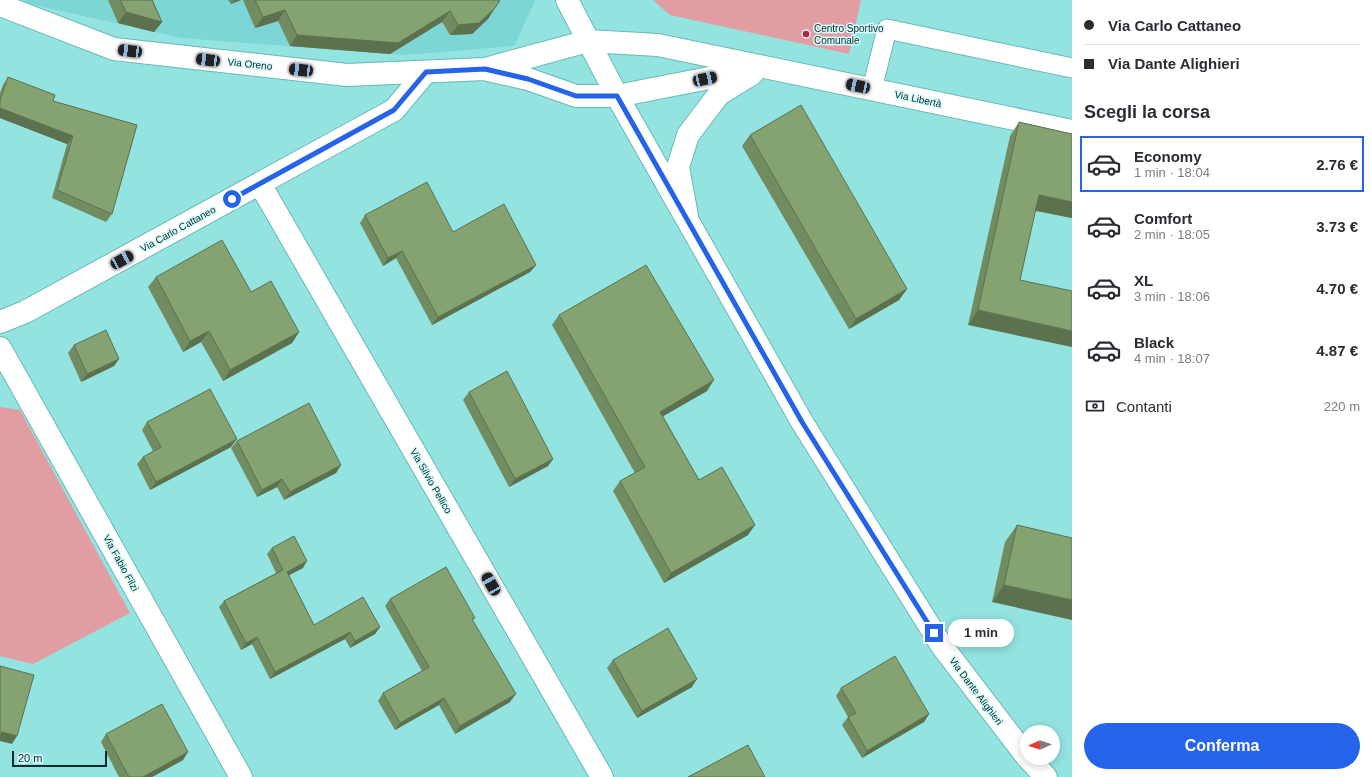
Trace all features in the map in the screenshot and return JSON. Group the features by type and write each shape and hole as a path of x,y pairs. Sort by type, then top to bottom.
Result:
{"street":[{"name":"Via Dante Alighieri","path":"567,0 617,96 802,422 942,646 1020,747"},
{"name":"Via Oreno","path":"0,5 114,49 347,75 485,69 588,41"},
{"name":"Via Libertà","path":"588,41 658,45 1072,131"},
{"name":"Via Libertà","path":"617,96 764,67"},
{"path":"688,222 678,167 688,135 719,94 764,67"},
{"name":"Via Oreno","path":"485,69 528,79 576,96 617,96"},
{"name":"Via Carlo Cattaneo","path":"0,322 25,312 394,110 426,72"},
{"name":"Via Silvio Pellico","path":"260,184 602,777"},
{"name":"Via Fabio Filzi","path":"0,348 241,777"},
{"name":"Via Dante Alighieri","path":"1035,765 1046,777"}],"lane":[{"path":"872,89 887,29 1072,68"}],"shaded area":[{"path":"24,0 535,1 514,46 405,55 182,38 30,4"},
{"name":"Centro Sportivo Comunale","path":"653,0 861,0 849,54 670,15"},
{"path":"0,407 20,410 130,613 33,664 0,656"}],"building":[{"path":"120,0 152,0 162,22 126,12"},
{"path":"255,0 500,0 495,8 479,23 458,25 450,11 398,43 297,35 285,10 263,17"},
{"path":"8,77 55,95 53,101 137,125 112,214 57,190 73,136 0,108 0,100"},
{"path":"801,105 907,289 856,319 750,135"},
{"path":"1019,122 1072,134 1072,202 1039,195 1020,280 1072,291 1072,331 978,310"},
{"path":"427,182 453,232 504,204 536,265 438,317 402,251 388,258 365,215"},
{"path":"222,240 251,292 271,281 299,332 230,370 209,331 190,341 156,277"},
{"path":"646,265 714,380 660,412 699,480 722,467 755,525 671,573 620,481 645,467 559,315"},
{"path":"106,330 119,359 87,374 74,345"},
{"path":"507,371 553,459 515,479 469,392"},
{"path":"210,389 237,439 156,482 143,457 161,447 147,422"},
{"path":"309,403 341,465 290,492 282,479 262,490 237,441"},
{"path":"1017,525 1072,538 1072,600 1004,585"},
{"path":"294,536 307,561 287,572 314,625 363,597 380,627 355,641 350,632 275,672 257,637 246,643 224,601 283,570 272,548"},
{"path":"446,567 475,618 472,619 516,694 460,726 444,698 400,723 383,693 429,667 390,599"},
{"path":"668,628 697,679 642,711 613,660"},
{"path":"895,656 929,714 867,751 848,717 856,713 841,688"},
{"path":"0,666 34,675 17,736 2,732 0,738"},
{"path":"162,704 188,752 143,777 129,777 106,734"},
{"path":"748,745 765,777 688,777"}],"place":[{"name":"Centro Sportivo Comunale","path":"806,34"}],"route":[{"path":"232,199 394,110 426,72 485,69 528,79 576,96 617,96 802,422 934,633"}]}
